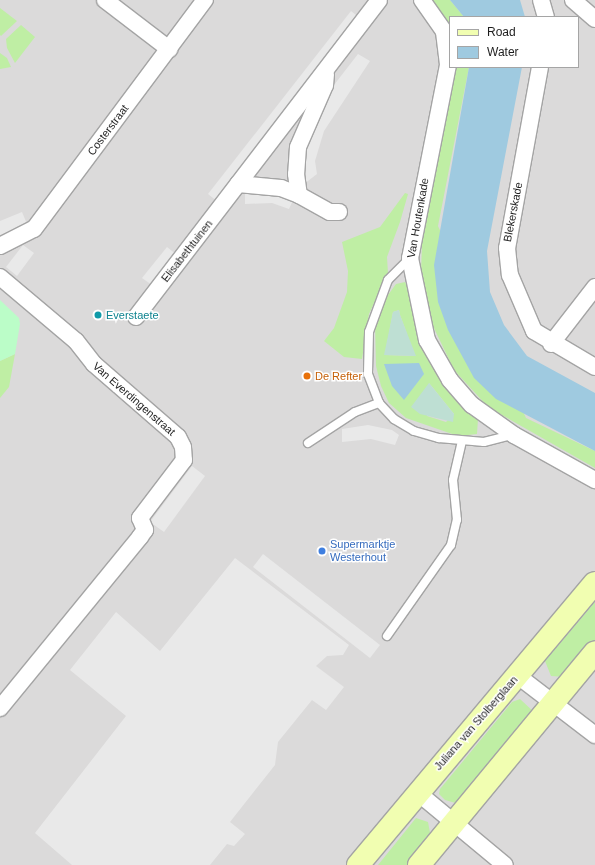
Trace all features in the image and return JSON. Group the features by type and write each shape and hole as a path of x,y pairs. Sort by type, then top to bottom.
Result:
{"street":[{"path":"105,0 169,49"},
{"name":"Costerstraat","path":"0,246 34,229 205,0"},
{"name":"Elisabethtuinen","path":"136,317 379,0"},
{"name":"Van Houtenkade","path":"422,0 444,32 448,65 410,258 427,340 450,380 472,405 514,435 595,480"},
{"path":"541,0 546,16"},
{"path":"573,0 595,19"},
{"name":"Elisabethtuinen","path":"299,195 295,161 298,147 325,85 327,68"},
{"name":"Blekerskade","path":"540,68 507,248 510,275 522,311 534,331 551,344 595,367"},
{"path":"238,184 281,188 299,195 330,212 339,212"},
{"name":"Van Everdingenstraat","path":"0,277 76,341 94,364 178,437 183,447 184,460 140,518 145,530 140,537 0,708"},
{"path":"551,344 595,287"},
{"name":"Juliana van Stolberglaan","path":"358,865 417,792 518,676 595,583"},
{"path":"419,865 595,652"},
{"path":"518,676 554,701 595,735"},
{"path":"417,792 505,865"}],"lane":[{"path":"410,258 388,280 369,332 368,374 379,403 394,419 414,431 462,442 484,442 514,435"},
{"path":"308,444 355,412 379,403"},
{"path":"387,636 450,546 457,520 453,480 462,442"}],"shaded area":[{"path":"0,0 595,0 595,865 0,865"},
{"path":"351,11 361,19 218,202 208,194"},
{"path":"358,54 370,61 324,131 315,161 317,174 304,184 300,155 327,94"},
{"path":"245,187 294,198 289,209 272,203 245,204"},
{"path":"22,212 27,224 0,235 0,221"},
{"path":"23,245 34,253 17,276 6,267"},
{"path":"167,247 177,255 152,285 142,278"},
{"path":"399,310 416,356 384,355 393,312"},
{"path":"429,383 454,414 453,422 420,414 411,407"},
{"path":"368,425 392,430 399,435 395,445 371,439 342,442 342,429"},
{"path":"192,466 205,476 164,532 150,522"},
{"path":"263,554 380,645 370,658 253,567"},
{"path":"235,558 349,645 343,655 327,656 316,666 344,687 326,710 312,700 278,742 275,765 230,822 245,834 234,846 227,844 210,865 72,865 35,833 126,716 70,670 116,612 160,651"}],"green space":[{"path":"432,0 450,0 463,16 449,16 449,29"},
{"path":"0,8 17,21 1,36 0,35"},
{"path":"21,25 35,37 15,63 7,48 6,39"},
{"path":"0,53 7,58 11,67 0,69"},
{"path":"455,68 469,68 438,226 526,418 595,451 595,468 488,407 454,370 432,324 421,273 422,243"},
{"path":"405,193 408,194 400,222 387,257 388,273 369,314 362,359 344,357 324,341 334,328 347,292 348,271 342,242 380,227"},
{"path":"405,282 478,419 477,434 458,436 406,418 389,403 381,386 376,366 375,324 388,295 396,284","holes":["399,310 400,315 415,356 385,355 393,312","429,383 454,414 446,422 427,416"]},
{"path":"0,300 19,318 20,324 15,354 0,361"},
{"path":"15,354 9,387 0,398 0,361"},
{"path":"595,602 595,640 565,677 551,676 545,661"},
{"path":"520,699 535,713 459,804 445,800 439,794 440,789 512,702"},
{"path":"416,818 428,822 431,838 408,865 378,865"}],"water":[{"path":"450,0 520,0 525,16 463,16"},
{"path":"469,68 522,68 487,251 490,292 504,325 527,356 595,393 595,451 496,399 474,378 448,330 438,302 434,265"},
{"path":"419,363 424,374 404,400 392,386 384,364"}],"place":[{"name":"Everstaete","path":"98,315"},
{"name":"De Refter","path":"307,376"},
{"name":"Supermarktje Westerhout","path":"322,551"}]}
